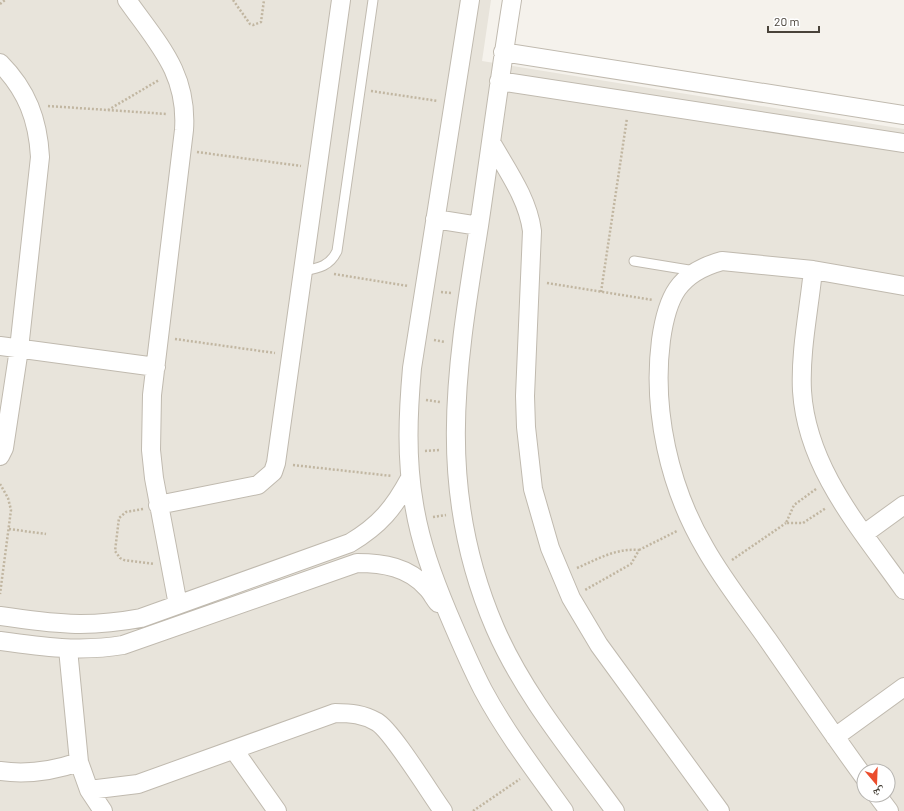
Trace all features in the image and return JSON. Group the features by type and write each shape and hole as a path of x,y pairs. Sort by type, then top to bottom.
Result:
{"street":[{"path":"127,0 175,70 181,85 185,115 152,402 151,450 158,506 178,605"},
{"path":"158,506 258,485 270,476 276,463 341,0"},
{"path":"470,0 424,289 409,399 408,451 410,478 417,520 433,575 469,662 484,691 534,770 564,811"},
{"path":"512,0 467,296 461,346 456,403 455,450 460,513 473,569 484,601 509,657 541,710 615,811"},
{"path":"503,52 904,115"},
{"path":"0,63 12,76 30,105 39,138 40,157 19,349 4,448 0,456"},
{"path":"499,81 904,143"},
{"path":"491,142 523,200 531,220 532,231 525,396 528,458 541,519 561,576 571,598 599,645 720,811"},
{"path":"435,219 478,226"},
{"path":"856,766 718,570 692,524 672,470 662,422 659,386 660,351 664,315 669,302 685,280 696,271 709,264 722,261 736,261 813,270 904,286"},
{"path":"813,270 802,368 802,391 810,437 828,481 904,590"},
{"path":"0,346 156,367"},
{"path":"0,616 54,624 98,624 141,618 350,543 370,531 386,516 400,498 410,478"},
{"path":"864,534 904,505"},
{"path":"0,641 68,649 105,648 141,640 357,564 376,563 395,567 412,575 426,587 452,621"},
{"path":"68,649 79,762 89,790 103,811"},
{"path":"835,737 904,687"},
{"path":"89,790 138,784 335,713 358,713 378,723 388,734 443,811"},
{"path":"234,750 277,811"},
{"path":"0,771 23,773 42,772 79,762"}],"lane":[{"path":"303,271 325,266 330,262 337,251 373,0"},
{"path":"634,261 696,271"}],"path":[{"path":"0,4 6,0"},
{"path":"233,0 250,24 253,25 260,22 264,0"},
{"path":"108,110 175,70"},
{"path":"360,89 453,104"},
{"path":"601,292 629,101"},
{"path":"30,105 185,115"},
{"path":"182,150 318,168"},
{"path":"325,266 336,274 467,296"},
{"path":"530,281 669,302"},
{"path":"417,336 461,346"},
{"path":"159,337 291,355"},
{"path":"409,399 456,403"},
{"path":"408,451 455,450"},
{"path":"276,463 410,478"},
{"path":"718,570 786,523 794,505 828,481"},
{"path":"0,484 10,504 9,529 0,594"},
{"path":"786,523 803,523 840,499"},
{"path":"158,506 126,512 122,515 118,523 115,551 120,558 124,560 170,566"},
{"path":"417,520 460,513"},
{"path":"561,576 618,550 639,550 692,524"},
{"path":"9,529 46,534"},
{"path":"571,598 628,566 634,561 639,550"},
{"path":"473,811 534,770"}],"shaded area":[{"path":"0,0 491,0 482,61 904,129 904,811 0,811"}]}
